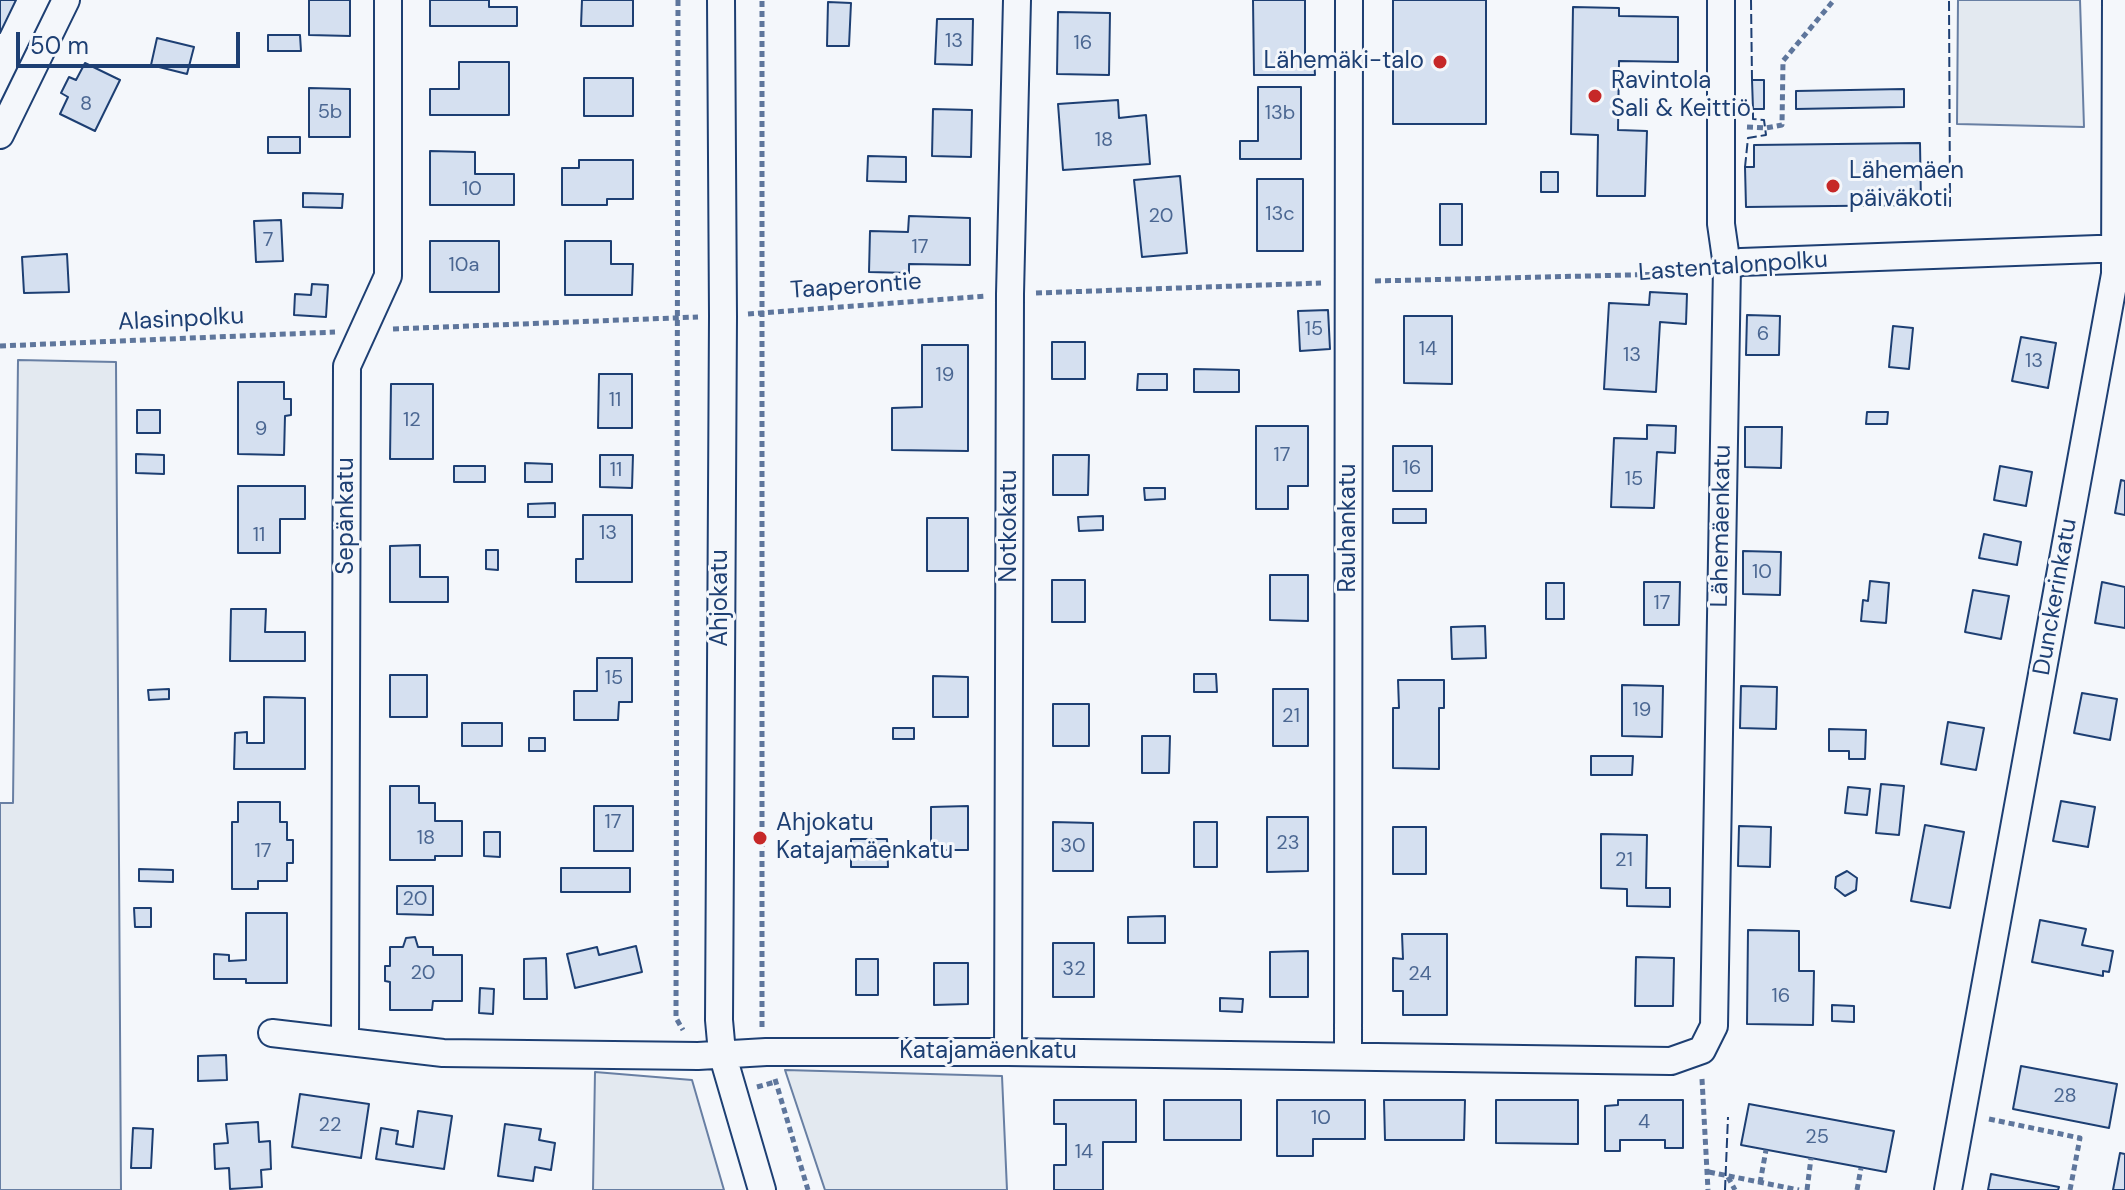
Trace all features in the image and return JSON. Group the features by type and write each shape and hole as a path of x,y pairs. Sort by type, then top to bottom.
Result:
{"street":[{"path":"0,135 66,0"},
{"name":"Sepänkatu","path":"345,1041 347,366 388,276 388,0"},
{"name":"Ahjokatu","path":"721,0 723,316 719,1020 710,1055 762,1190"},
{"name":"Notkokatu","path":"1008,1052 1010,294 1017,0"},
{"name":"Rauhankatu","path":"1348,1056 1349,0"},
{"name":"Lähemäenkatu","path":"1702,1050 1714,1026 1727,266 1721,224 1721,0"},
{"name":"Dunckerinkatu","path":"1948,1190 2121,248 2116,0"},
{"name":"Lastentalonpolku","path":"1727,266 1741,262 2121,248"},
{"name":"Katajamäenkatu","path":"272,1033 443,1053 710,1055 766,1052 1008,1052 1671,1061 1702,1050"}],"path":[{"path":"678,0 676,1018 710,1055"},
{"path":"762,0 760,1020 766,1052 808,1190"},
{"path":"1743,127 1782,125 1783,61 1834,0"},
{"name":"Lastentalonpolku","path":"1350,282 1671,274 1727,266"},
{"name":"Taaperontie","path":"364,330 723,316 1010,294 1350,282"},
{"name":"Alasinpolku","path":"0,346 364,330"},
{"path":"1702,1050 1708,1190"},
{"path":"1963,1114 2080,1138 2070,1190"},
{"path":"1760,1183 1766,1150"},
{"path":"1807,1190 1811,1158"},
{"path":"1857,1190 1861,1168"},
{"path":"1709,1172 1797,1190"},
{"path":"1728,1177 1735,1190"}],"shaded area":[{"path":"1958,0 2080,0 2084,127 1957,124"},
{"path":"18,360 116,362 121,1190 0,1190 0,803 13,803"},
{"path":"785,1070 1002,1076 1007,1190 825,1190"},
{"path":"595,1072 692,1080 724,1190 593,1190"}],"building":[{"path":"0,0 16,0 0,33"},
{"path":"309,0 350,0 350,36 309,35"},
{"path":"430,0 489,0 489,7 517,7 517,26 430,26"},
{"path":"582,0 633,0 633,26 581,26"},
{"path":"1253,0 1305,0 1305,56 1314,56 1315,75 1254,75"},
{"name":"Lähemäki-talo","path":"1393,0 1486,0 1486,124 1393,124"},
{"path":"828,2 851,3 849,46 827,46"},
{"name":"Ravintola Sali & Keittiö","path":"1573,7 1619,8 1619,16 1678,17 1678,62 1619,61 1618,130 1647,131 1645,196 1597,196 1598,135 1571,134"},
{"path":"1058,12 1110,13 1109,75 1057,74"},
{"path":"937,19 973,19 972,65 935,64"},
{"path":"268,35 300,35 301,51 268,51"},
{"path":"157,38 194,47 187,74 151,65"},
{"path":"459,62 509,62 509,115 430,115 430,89 459,89"},
{"path":"85,63 120,80 95,131 60,114 68,97 61,93 69,77 76,80"},
{"path":"584,78 633,78 633,116 584,116"},
{"path":"1752,80 1764,80 1764,109 1753,109"},
{"path":"1258,87 1301,87 1301,159 1240,159 1240,141 1258,141"},
{"path":"309,88 350,89 350,137 309,137"},
{"path":"1904,89 1904,107 1796,109 1796,91"},
{"path":"1118,100 1119,118 1146,115 1150,164 1063,170 1058,104"},
{"path":"933,109 972,110 971,157 932,156"},
{"path":"268,137 300,137 300,153 268,153"},
{"name":"Lähemäen päiväkoti","path":"1920,143 1921,205 1746,207 1745,167 1754,167 1754,145"},
{"path":"430,151 475,152 475,174 514,174 514,205 430,205"},
{"path":"868,156 906,157 906,182 867,181"},
{"path":"579,160 633,160 633,199 607,199 607,205 562,205 562,168 579,168"},
{"path":"1541,172 1558,172 1558,192 1541,192"},
{"path":"1180,176 1187,253 1142,257 1134,180"},
{"path":"1257,179 1303,179 1303,251 1257,251"},
{"path":"303,193 343,194 342,208 303,207"},
{"path":"1440,204 1462,204 1462,245 1440,245"},
{"path":"909,216 970,218 970,265 909,264 909,273 869,272 870,231 908,232"},
{"path":"281,220 283,261 256,262 254,221"},
{"path":"430,241 499,241 499,292 430,292"},
{"path":"565,241 611,241 611,264 633,264 632,295 565,295"},
{"path":"67,254 69,292 24,293 22,257"},
{"path":"312,284 328,285 326,317 294,315 295,294 311,295"},
{"path":"1650,292 1687,294 1686,324 1660,322 1656,392 1604,389 1609,303 1649,305"},
{"path":"1328,310 1330,349 1300,351 1298,311"},
{"path":"1747,315 1780,316 1779,355 1746,355"},
{"path":"1404,316 1452,316 1452,384 1404,383"},
{"path":"1893,326 1913,328 1909,369 1889,367"},
{"path":"2021,337 2056,343 2048,388 2012,381"},
{"path":"1052,342 1085,342 1085,379 1052,379"},
{"path":"922,345 968,345 968,451 892,450 892,408 922,407"},
{"path":"1194,369 1239,370 1239,392 1194,392"},
{"path":"599,374 632,374 632,428 598,428"},
{"path":"1138,374 1167,374 1167,390 1137,390"},
{"path":"238,382 284,382 284,399 291,399 291,415 285,416 284,455 238,454"},
{"path":"391,384 433,384 433,459 390,459"},
{"path":"137,410 160,410 160,433 137,433"},
{"path":"1867,412 1888,412 1887,424 1866,424"},
{"path":"1647,425 1676,426 1675,453 1657,452 1654,508 1611,507 1614,438 1647,439"},
{"path":"1256,426 1308,426 1308,486 1288,486 1288,509 1256,509"},
{"path":"1745,427 1782,427 1781,468 1745,467"},
{"path":"1393,446 1432,446 1432,491 1393,491"},
{"path":"136,454 164,455 164,474 136,473"},
{"path":"600,455 633,455 632,488 600,487"},
{"path":"1053,455 1089,455 1088,495 1053,495"},
{"path":"525,463 552,464 552,482 525,482"},
{"path":"454,466 485,466 485,482 454,482"},
{"path":"2000,466 2032,472 2026,506 1994,500"},
{"path":"2121,480 2125,481 2125,515 2115,513"},
{"path":"238,486 305,486 305,519 280,519 280,553 238,553"},
{"path":"1144,488 1165,488 1165,499 1145,500"},
{"path":"555,503 555,517 528,517 528,504"},
{"path":"1393,509 1426,509 1426,523 1393,523"},
{"path":"583,515 632,515 632,582 576,582 576,559 583,559"},
{"path":"1103,516 1103,530 1079,531 1078,517"},
{"path":"927,518 968,518 968,571 927,571"},
{"path":"1984,534 2021,542 2017,565 1979,558"},
{"path":"420,545 420,577 448,577 448,602 390,602 390,546"},
{"path":"486,550 498,550 498,570 486,569"},
{"path":"1743,551 1781,552 1780,595 1743,594"},
{"path":"1270,575 1308,575 1308,621 1270,620"},
{"path":"1052,580 1085,580 1085,622 1052,622"},
{"path":"1870,581 1889,583 1886,623 1861,621 1863,600 1868,601"},
{"path":"1644,582 1680,582 1679,625 1644,625"},
{"path":"2102,582 2125,587 2125,628 2095,623"},
{"path":"1546,583 1564,583 1564,619 1546,619"},
{"path":"1973,590 2009,596 2001,639 1965,632"},
{"path":"231,609 266,609 265,632 305,632 305,661 230,661"},
{"path":"1485,626 1486,658 1452,659 1451,627"},
{"path":"597,658 632,658 632,702 619,702 618,720 574,720 574,691 597,691"},
{"path":"1194,674 1216,674 1217,692 1194,692"},
{"path":"390,675 427,675 427,717 390,717"},
{"path":"933,676 968,677 968,717 933,717"},
{"path":"1398,680 1444,680 1444,708 1439,708 1439,769 1393,768 1393,708 1399,708"},
{"path":"1622,685 1663,686 1662,737 1622,736"},
{"path":"1741,686 1777,687 1776,729 1740,728"},
{"path":"169,689 169,699 149,700 148,690"},
{"path":"1273,689 1308,689 1308,746 1273,746"},
{"path":"2082,693 2117,699 2110,740 2074,733"},
{"path":"264,697 305,698 305,769 234,769 235,733 247,732 247,743 264,743"},
{"path":"1053,704 1089,704 1089,746 1053,746"},
{"path":"1948,722 1984,728 1976,770 1941,764"},
{"path":"462,723 502,723 502,746 462,746"},
{"path":"893,728 914,728 914,739 893,739"},
{"path":"1829,729 1866,730 1865,759 1849,759 1849,751 1829,751"},
{"path":"1142,736 1170,736 1169,773 1142,773"},
{"path":"529,738 545,738 545,751 529,751"},
{"path":"1591,756 1633,756 1632,775 1591,775"},
{"path":"1881,784 1904,786 1899,835 1876,833"},
{"path":"390,786 419,786 419,803 435,803 435,821 462,821 462,856 435,856 435,860 390,860"},
{"path":"1848,787 1870,789 1867,815 1845,813"},
{"path":"2061,801 2095,807 2088,847 2053,841"},
{"path":"238,802 280,802 280,822 287,822 287,840 293,840 293,863 287,863 287,881 258,881 258,889 232,889 232,822 238,822"},
{"path":"594,806 633,806 633,851 594,851"},
{"path":"968,806 968,850 931,850 931,807"},
{"path":"1267,817 1308,817 1308,871 1267,872"},
{"path":"1053,822 1093,823 1093,871 1053,871"},
{"path":"1194,822 1217,822 1217,867 1194,867"},
{"path":"1925,825 1964,832 1950,908 1911,901"},
{"path":"1739,826 1771,827 1770,867 1738,866"},
{"path":"1393,827 1426,827 1426,874 1393,874"},
{"path":"484,832 500,832 500,857 484,856"},
{"path":"1601,834 1647,835 1646,888 1670,888 1670,907 1627,906 1627,889 1601,888"},
{"path":"851,839 887,839 888,867 851,867"},
{"path":"561,868 630,868 630,892 561,892"},
{"path":"139,869 173,870 173,882 139,881"},
{"path":"1847,871 1857,878 1856,890 1845,896 1835,888 1836,877"},
{"path":"397,886 433,886 433,915 397,914"},
{"path":"134,908 151,908 151,927 135,927"},
{"path":"246,913 287,913 287,983 214,979 214,954 229,955 229,961 246,960"},
{"path":"1165,916 1165,943 1128,943 1128,917"},
{"path":"2040,920 2086,929 2082,945 2113,951 2109,972 2103,971 2103,976 2032,962"},
{"path":"1748,930 1799,931 1799,971 1814,971 1813,1025 1747,1024"},
{"path":"1402,934 1447,934 1447,1015 1403,1015 1403,991 1393,991 1393,958 1403,959"},
{"path":"415,937 418,947 433,947 433,955 462,955 462,1001 433,1001 432,1010 390,1010 390,982 385,981 385,966 390,966 390,947 403,947 406,938"},
{"path":"1053,943 1094,943 1094,997 1053,997"},
{"path":"636,946 642,972 575,988 567,954 597,947 599,955"},
{"path":"1308,951 1308,997 1270,997 1270,952"},
{"path":"1636,957 1674,958 1673,1006 1635,1006"},
{"path":"546,958 547,999 524,999 524,959"},
{"path":"856,959 878,959 878,995 856,995"},
{"path":"934,963 968,963 968,1004 934,1005"},
{"path":"480,988 494,989 493,1014 479,1013"},
{"path":"1220,998 1243,999 1242,1012 1220,1011"},
{"path":"1832,1005 1854,1006 1854,1022 1832,1021"},
{"path":"226,1055 227,1080 198,1081 198,1056"},
{"path":"2021,1066 2117,1084 2109,1128 2013,1109"},
{"path":"300,1094 369,1104 361,1158 292,1147"},
{"path":"1054,1100 1136,1100 1136,1142 1103,1142 1103,1190 1054,1190 1054,1165 1066,1165 1066,1124 1054,1124"},
{"path":"1164,1100 1241,1100 1241,1140 1164,1140"},
{"path":"1277,1100 1365,1100 1365,1139 1313,1139 1313,1156 1277,1156"},
{"path":"1384,1100 1465,1100 1464,1140 1385,1140"},
{"path":"1496,1100 1578,1100 1578,1144 1496,1143"},
{"path":"1618,1100 1683,1100 1683,1148 1665,1148 1665,1140 1620,1140 1620,1151 1605,1151 1605,1106 1618,1105"},
{"path":"1749,1104 1894,1131 1886,1172 1741,1145"},
{"path":"418,1111 452,1116 444,1169 376,1159 381,1128 398,1131 396,1144 413,1147"},
{"path":"258,1122 259,1142 270,1141 271,1169 261,1170 262,1187 230,1189 229,1168 215,1169 214,1144 228,1143 226,1124"},
{"path":"505,1124 541,1129 539,1140 555,1143 551,1170 535,1167 533,1181 498,1176"},
{"path":"133,1128 153,1129 151,1168 131,1168"},
{"path":"2120,1153 2125,1154 2125,1190 2113,1190"},
{"path":"1991,1174 2059,1187 2058,1190 1988,1190"}],"fence":[{"path":"1751,0 1752,80"},
{"path":"1921,205 1950,206 1949,0"},
{"path":"1745,167 1748,138 1766,135 1764,120 1753,119 1753,109"},
{"path":"1725,1190 1728,1117"}],"place":[{"name":"Lähemäki-talo","path":"1440,62"},
{"name":"Ravintola Sali & Keittiö","path":"1595,96"},
{"name":"Lähemäen päiväkoti","path":"1833,186"},
{"name":"Ahjokatu Katajamäenkatu","path":"760,838"}]}
